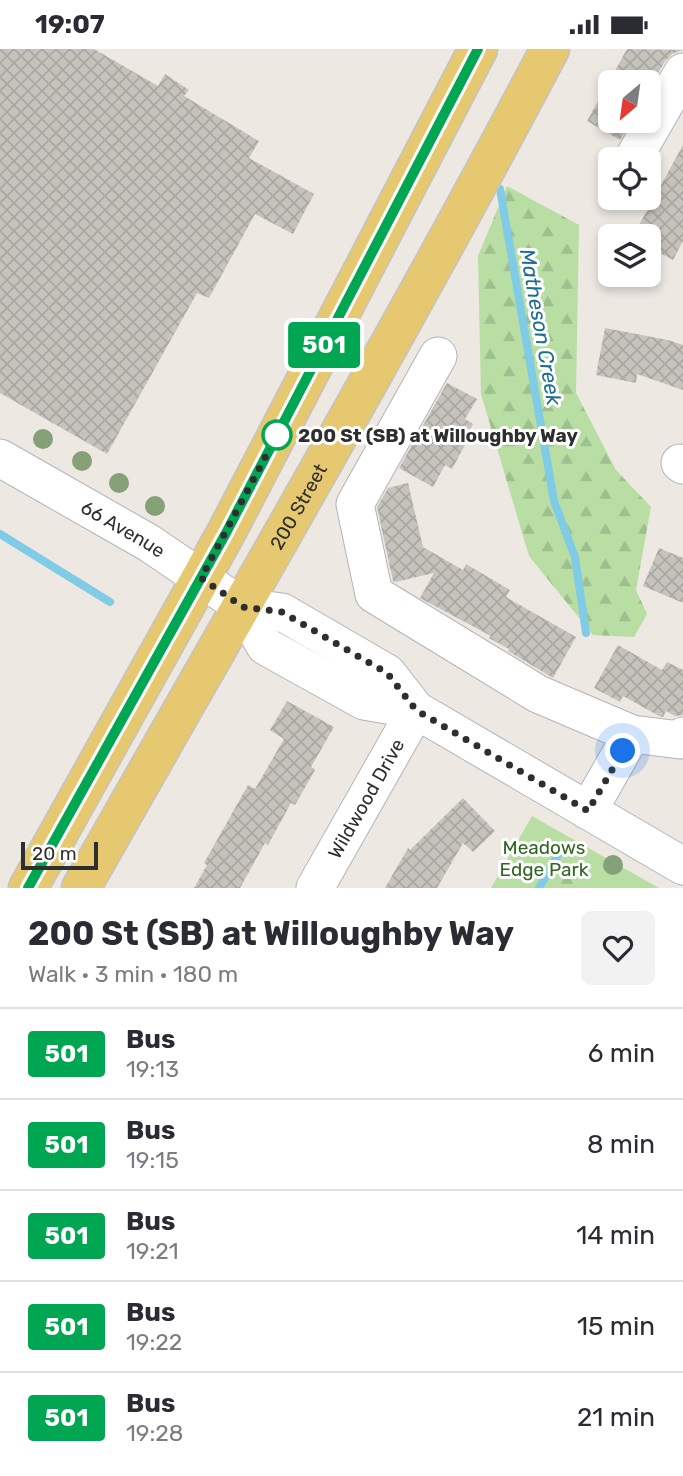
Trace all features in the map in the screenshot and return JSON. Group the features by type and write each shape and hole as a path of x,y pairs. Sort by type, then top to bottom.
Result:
{"main road":[{"path":"28,888 201,578 478,49"},
{"name":"200 Street","path":"81,888 243,607 487,169 550,49"}],"street":[{"path":"640,147 683,72"},
{"path":"438,356 355,504 373,594 538,694 632,734 680,740 683,736"},
{"name":"66 Avenue","path":"0,458 149,543 243,607"},
{"path":"243,607 265,646 364,701 416,710 683,866"},
{"name":"Wildwood Drive","path":"315,888 416,710"},
{"path":"588,811 632,734"}],"green space":[{"path":"507,186 579,225 576,393 616,470 651,507 636,590 647,614 634,637 593,635 529,556 481,394 478,256"},
{"name":"Meadows Edge Park","path":"532,816 659,888 491,888"},
{"path":"584,865 593,869 598,877 597,888 540,888 573,870"}],"building":[{"path":"0,49 94,49 158,86 165,74 189,90 184,96 259,141 249,158 314,194 293,234 255,214 209,298 197,293 107,454 0,393"},
{"path":"627,49 683,50 672,54 660,70 615,70"},
{"path":"598,101 598,127 587,121"},
{"path":"608,133 624,133 620,140"},
{"path":"683,145 683,241 673,260 661,254 661,224 640,224 647,210 661,210 661,185"},
{"path":"605,328 683,345 683,390 637,374 636,383 596,375"},
{"path":"447,383 477,399 465,419 473,424 462,444 465,445 452,469 445,465 433,487 399,468"},
{"path":"408,483 423,547 463,570 466,564 510,590 506,597 576,637 553,678 508,651 509,649 489,638 491,636 420,598 434,573 393,581 377,507 388,488"},
{"path":"659,548 683,558 683,603 643,586"},
{"path":"618,645 662,670 667,662 683,670 683,715 675,716 666,711 663,717 659,716 623,696 620,702 594,688"},
{"path":"287,701 334,727 311,767 315,770 295,805 291,803 268,845 265,843 240,888 194,888 207,865 204,863 248,785 255,789 284,739 270,730"},
{"path":"463,798 495,831 473,852 463,843 437,888 385,888 408,848 410,850"}],"waterway":[{"name":"Matheson Creek","path":"500,189 554,501 575,557 586,633"},
{"path":"0,534 110,602"},
{"name":"Matheson Creek","path":"539,888 558,855"}],"bus line":[{"name":"501","path":"28,888 226,533 478,49"}],"place":[{"name":"200 St (SB) at Willoughby Way","path":"277,435"}],"route":[{"path":"277,435 201,578 243,607 282,612 387,673 416,710 588,811 623,751"}]}
